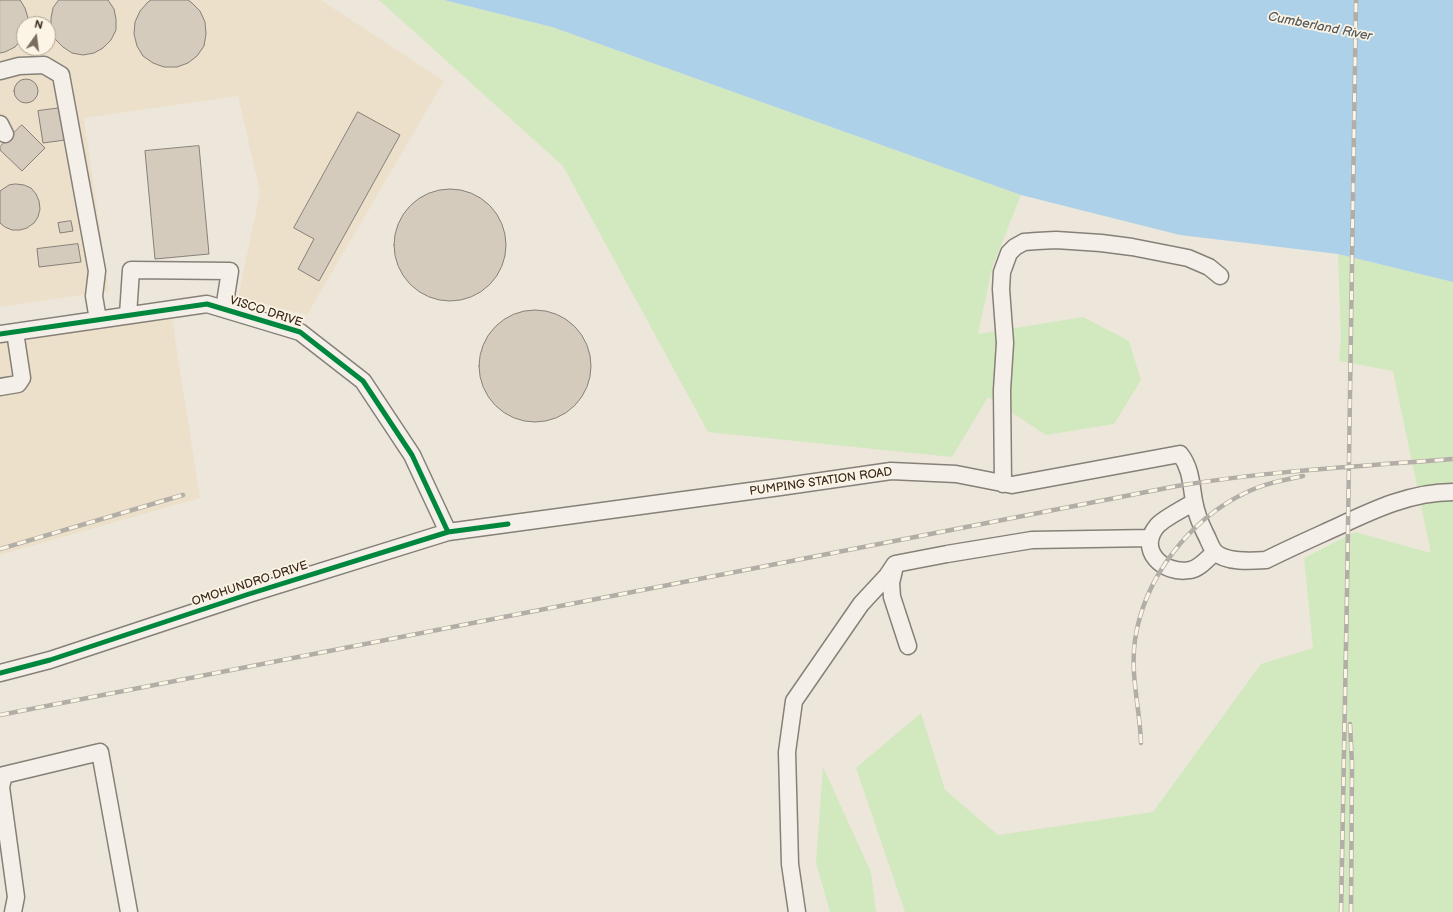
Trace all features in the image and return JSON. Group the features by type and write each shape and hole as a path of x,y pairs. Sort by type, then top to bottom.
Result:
{"street":[{"path":"0,71 19,66 44,65 61,75 97,271 94,296 98,320"},
{"path":"1003,484 1002,390 1005,343 1001,289 1002,272 1009,253 1024,242 1037,240 1101,243 1132,247 1188,258 1209,267 1220,276"},
{"path":"128,315 131,270 230,271 224,309"},
{"name":"VISCO DRIVE","path":"8,333 207,304 300,332 363,381 412,455 448,532"},
{"path":"0,387 18,384 22,378 8,333"},
{"name":"PUMPING STATION ROAD","path":"508,524 891,471 956,474 1012,486 1180,454 1185,461 1192,484 1194,502"},
{"path":"1215,552 1202,564 1191,570 1173,570 1163,567 1157,561 1151,552 1150,538 1158,525 1194,502 1200,523 1215,552 1229,559 1251,561 1266,560 1374,509 1420,494 1453,492"},
{"name":"OMOHUNDRO DRIVE","path":"0,673 50,660 249,594 448,532 508,524"},
{"path":"797,912 790,864 787,752 794,701 861,604 887,576 895,564 1032,540 1150,538"},
{"path":"895,564 891,583 892,596 908,646"},
{"path":"13,912 16,897 1,787 4,776 100,752 129,912"}],"shaded area":[{"path":"0,0 321,0 444,81 307,315 238,297 260,192 238,96 84,118 109,291 0,307"},
{"path":"171,312 200,498 0,555 0,339"}],"green space":[{"path":"379,0 444,0 552,27 1021,195 992,268 978,334 1083,317 1129,341 1141,380 1114,424 1046,435 988,397 952,457 708,432 563,166"},
{"path":"1338,254 1453,282 1453,912 905,912 856,768 921,713 945,790 998,835 1153,812 1261,664 1313,648 1304,558 1355,532 1431,553 1393,371 1339,361 1341,339"},
{"path":"823,767 871,872 876,912 830,912 816,863"}],"water":[{"name":"Cumberland River","path":"444,0 1453,0 1453,282 1338,254 1180,235 1021,195 552,27"}],"building":[{"path":"0,0 20,0 27,16 16,16 16,46 0,53"},
{"path":"59,0 108,0 114,9 116,30 111,40 103,48 94,53 83,55 72,53 56,40 56,16 51,16 53,8"},
{"path":"152,0 188,0 200,11 205,22 206,34 204,46 197,56 188,63 177,67 164,67 153,63 143,56 137,46 134,34 135,22 140,11 148,2"},
{"path":"26,79 31,80 37,86 37,96 31,102 26,103 21,102 15,96 14,91 15,86 21,80"},
{"path":"61,108 65,140 43,143 38,111"},
{"path":"358,112 400,135 319,281 298,269 314,239 294,228"},
{"path":"22,125 45,148 22,171 0,150 0,147"},
{"path":"199,146 209,254 155,259 145,151"},
{"path":"16,184 31,188 39,201 40,209 38,217 34,223 27,228 12,230 0,223 0,191 9,185"},
{"path":"450,189 472,193 490,205 502,223 506,245 502,267 490,285 472,297 450,301 428,297 410,285 398,267 394,245 398,223 410,205 428,193"},
{"path":"71,221 73,231 60,233 58,223"},
{"path":"78,244 81,262 39,267 37,249"},
{"path":"535,310 557,314 575,326 587,344 591,366 587,388 575,406 557,418 535,422 513,418 495,406 483,388 479,366 483,344 495,326 513,314"}],"railway":[{"path":"1341,912 1356,0"},
{"path":"0,715 1177,486 1246,476 1453,459"},
{"path":"1141,743 1134,679 1135,640 1140,617 1148,595 1159,573 1172,553 1188,535 1205,519 1225,505 1245,493 1259,487 1303,476"},
{"path":"0,549 183,495"},
{"path":"1350,724 1352,764 1351,912"}],"cycle path":[{"path":"0,334 207,304 300,332 363,381 412,455 448,532"},
{"path":"0,673 50,660 249,594 448,532 508,524"}]}
